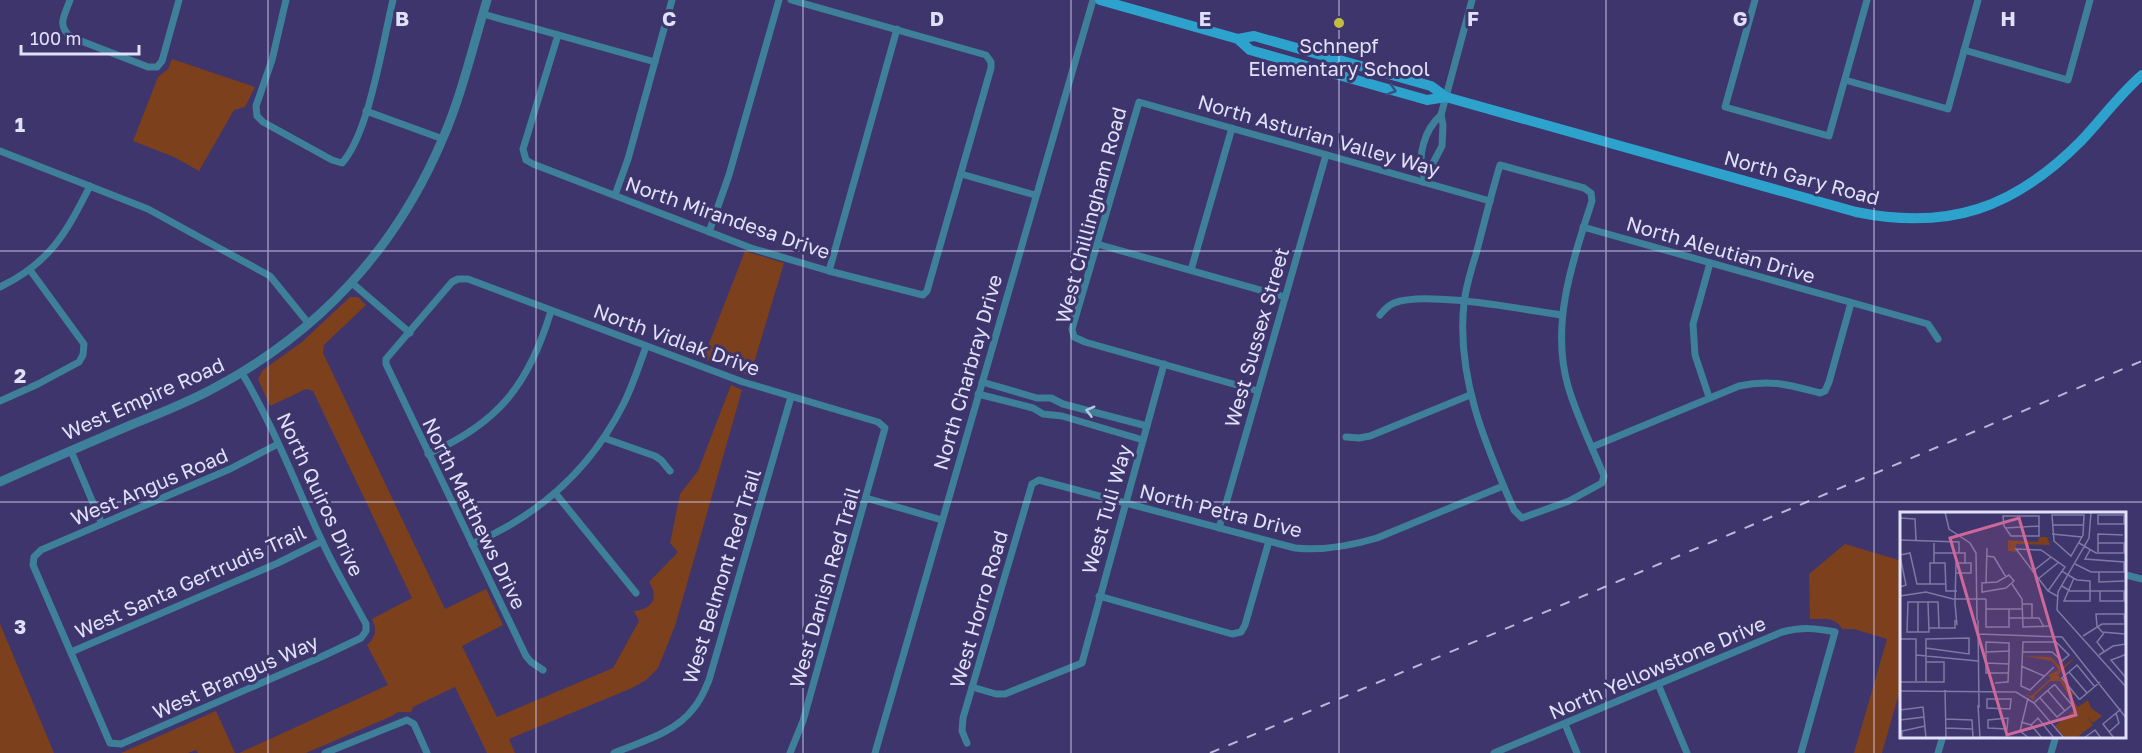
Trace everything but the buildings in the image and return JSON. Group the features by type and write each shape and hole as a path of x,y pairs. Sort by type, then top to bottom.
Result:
{"main road":[{"name":"North Gary Road","path":"1100,0 1238,39 1250,50 1416,97 1427,100 1446,97 1883,218 1915,219 1972,212 1996,203 2056,165 2142,75"}],"street":[{"path":"70,0 62,26 63,31 71,37 126,59 148,67 157,67 162,62 179,0"},
{"path":"286,0 272,60 256,106 257,116 263,122 332,160 342,163 350,154 366,111 393,0"},
{"name":"West Empire Road","path":"0,482 189,400 242,373 309,324 352,283 377,255 400,219 443,139 487,0"},
{"path":"615,195 628,159 672,0"},
{"path":"709,232 729,175 779,0"},
{"path":"791,0 986,56 992,68 961,174 1035,195"},
{"name":"North Charbray Drive","path":"875,753 1093,0"},
{"path":"1423,179 1433,166 1442,146 1441,115 1472,0"},
{"path":"1755,0 1725,107 1829,136 1867,0"},
{"path":"1845,80 1948,109 1978,0"},
{"path":"1965,50 2068,80 2090,0"},
{"path":"483,14 655,63"},
{"path":"829,271 897,29"},
{"name":"North Mirandesa Drive","path":"558,35 523,150 526,159 533,164 751,248 923,295 927,291 961,174"},
{"name":"North Asturian Valley Way","path":"1139,102 1326,155 1423,179 1490,201"},
{"name":"West Chillingham Road","path":"1139,102 1072,329 1074,337 1085,342 1164,364"},
{"path":"366,111 443,139"},
{"path":"1423,179 1420,168 1423,141 1433,122 1441,115"},
{"path":"1191,270 1232,128"},
{"path":"1424,148 1431,153 1438,153"},
{"path":"0,151 148,209 270,276 309,324"},
{"name":"West Sussex Street","path":"1219,528 1326,155"},
{"path":"1500,165 1584,188 1591,193 1592,201 1583,227 1566,290 1562,315 1563,363 1568,385 1604,476 1602,483 1578,497 1522,518 1517,515 1503,486 1478,421 1470,395 1465,354 1464,302 1500,165"},
{"path":"0,287 30,270 57,244 70,225 90,186"},
{"name":"North Aleutian Drive","path":"1583,227 1928,324 1938,339"},
{"path":"1097,244 1285,297"},
{"path":"1710,263 1693,331 1695,356 1710,397"},
{"path":"0,401 79,362 83,355 84,344 30,270"},
{"name":"North Vidlak Drive","path":"410,333 452,282 458,279 468,279 743,382 878,422 885,428"},
{"path":"352,283 410,333"},
{"path":"1380,315 1385,308 1395,303 1417,298 1562,315"},
{"path":"1592,447 1739,386 1760,381 1783,383 1820,393 1825,391 1830,382 1851,303"},
{"path":"428,454 454,443 473,431 491,417 508,399 536,354 550,311"},
{"name":"North Matthews Drive","path":"410,333 386,359 386,364 526,656 543,670"},
{"path":"472,544 514,523 556,494 576,474 604,438 625,401 646,347"},
{"path":"1164,364 1258,391"},
{"name":"West Tuli Way","path":"972,687 1005,694 1082,663 1164,364"},
{"name":"North Quiros Drive","path":"242,373 259,403 322,541 366,624 366,631"},
{"path":"982,382 1037,398 1051,398 1064,404 1147,426"},
{"path":"978,394 1033,408 1043,414 1062,416 1143,440"},
{"path":"1346,437 1371,436 1470,395"},
{"name":"West Belmont Red Trail","path":"614,753 665,731 692,712 702,696 709,680 791,397"},
{"path":"1055,416 1059,411 1058,400"},
{"name":"West Danish Red Trail","path":"790,753 803,721 885,428"},
{"path":"604,438 655,456 662,460 670,471"},
{"name":"West Angus Road","path":"71,652 33,565 33,557 41,550 230,469 278,444"},
{"path":"71,451 102,524"},
{"name":"North Petra Drive","path":"1032,484 1038,480 1044,480 1295,548 1314,550 1359,543 1503,486"},
{"name":"West Horro Road","path":"968,743 962,731 972,687 1032,484"},
{"path":"556,494 636,593"},
{"path":"866,498 942,520"},
{"name":"West Santa Gertrudis Trail","path":"71,652 278,563 322,541"},
{"path":"1099,596 1232,634 1241,632 1269,541"},
{"path":"2127,575 2142,579"},
{"name":"North Yellowstone Drive","path":"1494,753 1782,632 1799,628 1816,628 1835,632 1801,753"},
{"name":"West Brangus Way","path":"71,652 108,740 113,744 121,744 361,638 366,631"},
{"path":"1658,684 1687,753"},
{"path":"325,753 404,720 410,720 414,724 427,753"},
{"path":"1565,724 1577,753"},
{"path":"1938,753 1942,738"},
{"path":"2051,753 2055,738"}],"shaded area":[{"path":"172,59 255,87 245,107 234,110 199,171 174,157 133,141 158,77 168,69"},
{"path":"745,251 784,263 750,376 703,359"},
{"path":"350,297 358,297 366,305 324,345 323,353 445,609 486,589 503,625 462,646 497,717 613,668 639,621 634,611 649,606 654,598 649,582 678,552 670,543 680,494 698,471 731,385 742,390 675,626 658,668 646,680 632,688 509,739 515,753 487,753 455,687 413,707 411,712 398,712 306,753 239,753 388,685 367,645 375,633 372,619 412,598 313,391 306,389 270,406 258,379 263,370 302,342"},
{"path":"1845,544 1900,560 1900,690 1882,753 1854,753 1887,639 1854,629 1842,629 1832,620 1810,619 1809,574"},
{"path":"0,624 54,753 0,753"},
{"path":"216,711 235,753 198,753 196,750 188,753 121,753"}],"railway":[{"path":"1210,753 2142,361"}],"place":[{"name":"Schnepf Elementary School","path":"1339,23"}]}
